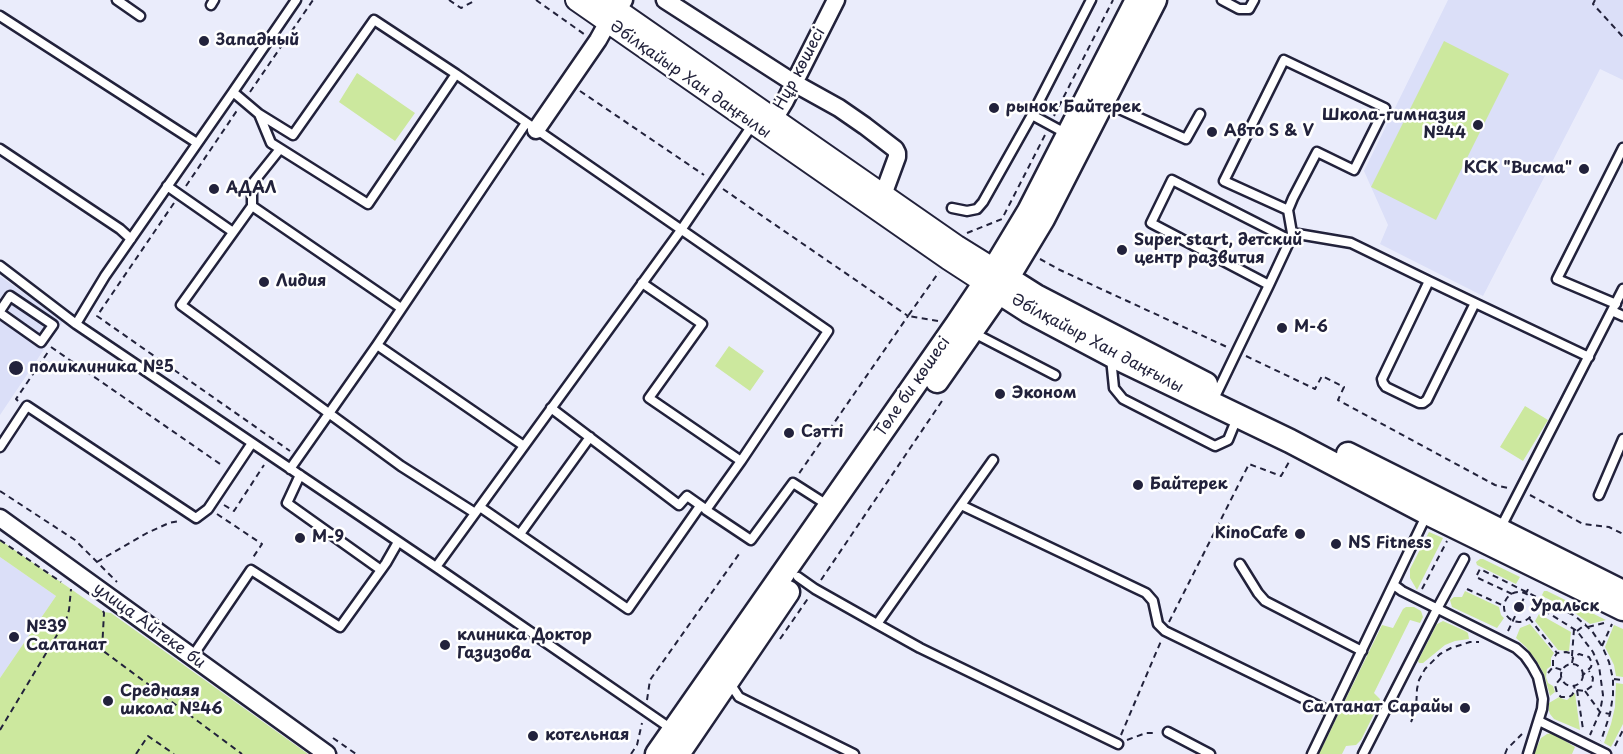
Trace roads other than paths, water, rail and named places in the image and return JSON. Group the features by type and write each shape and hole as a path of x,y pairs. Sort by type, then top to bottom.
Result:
{"main road":[{"name":"Төле би көшесі","path":"678,754 728,681 806,583 971,332 1029,211 1059,130 1137,0"},
{"name":"Төле би көшесі","path":"657,754 830,506 996,280 1024,250 1043,219 1155,0"},
{"name":"Әбілқайыр Хан даңғылы","path":"996,280 1028,311 1111,355 1215,397 1238,416 1431,505"},
{"name":"Әбілқайыр Хан даңғылы","path":"996,280 1036,296 1215,397 1496,538 1623,609"},
{"name":"Әбілқайыр Хан даңғылы","path":"1496,538 1623,592"}],"street":[{"name":"Әбілқайыр Хан даңғылы","path":"576,0 613,8 883,195 952,253"},
{"path":"664,0 866,126 895,149 897,157 883,195"},
{"name":"Нұр көшесі","path":"753,123 774,119 836,0"},
{"name":"Әбілқайыр Хан даңғылы","path":"613,8 753,123 996,280"},
{"path":"531,127 569,83 613,8"},
{"name":"улица Айтеке би","path":"0,518 327,754"}],"lane":[{"path":"117,0 140,16"},
{"path":"76,324 105,276 296,0"},
{"path":"952,208 967,211 976,209 983,202 1032,115 1091,0"},
{"path":"1222,0 1239,9 1249,9 1254,0"},
{"path":"0,16 197,143"},
{"path":"233,92 259,114 293,135 374,20 828,331 741,461 628,609 520,534 401,466 181,305 252,206 252,184 280,149"},
{"path":"1215,397 1291,237 1288,210 1317,152 1354,170 1385,108 1284,60 1224,181 1288,210"},
{"path":"259,114 271,143 368,204 456,74"},
{"path":"1103,102 1186,140 1200,114"},
{"path":"1032,115 1059,130"},
{"path":"436,567 681,230 753,123"},
{"path":"290,469 401,308 531,127"},
{"path":"1623,148 1557,279 1614,307 1623,316"},
{"path":"0,149 131,238"},
{"path":"1269,285 1150,223 1172,180 1291,237 1351,243 1589,357"},
{"path":"167,186 233,232"},
{"path":"252,206 401,308"},
{"path":"0,266 76,324 673,730"},
{"path":"1429,281 1382,380 1386,387 1419,403 1427,400 1475,303"},
{"path":"642,283 702,324 649,398 741,461"},
{"path":"1496,538 1623,289"},
{"path":"10,296 53,325 41,342 0,312 10,296"},
{"path":"971,332 1055,375"},
{"path":"377,345 524,446"},
{"path":"1111,355 1114,388 1124,399 1215,446 1228,440 1238,416"},
{"path":"0,447 27,406 196,518 208,509 252,443"},
{"path":"552,408 679,505 687,496 751,540 793,483 830,506"},
{"path":"520,534 590,437"},
{"path":"1599,495 1623,439"},
{"path":"877,624 993,460"},
{"path":"300,475 287,503 381,570"},
{"path":"961,505 1146,593 1153,601 1158,624 1165,631 1331,712"},
{"path":"1312,754 1431,505"},
{"path":"192,657 251,570 340,627 398,542"},
{"path":"1364,754 1464,559"},
{"path":"1240,564 1265,601 1362,651"},
{"path":"806,583 920,648 1118,744"},
{"path":"1394,585 1516,648 1525,656 1542,688 1543,699 1539,721 1528,754"},
{"path":"728,681 739,697 854,754"},
{"path":"1539,721 1598,751"},
{"path":"1168,732 1209,754"}],"place":[{"name":"Западный","path":"204,41"},
{"name":"рынок Байтерек","path":"994,108"},
{"name":"Школа-гимназия №44","path":"1478,125"},
{"name":"Авто S & V","path":"1212,132"},
{"name":"КСК \"Висма\"","path":"1584,169"},
{"name":"АДАЛ","path":"214,189"},
{"name":"Super start, детский центр развития","path":"1122,250"},
{"name":"Лидия","path":"264,282"},
{"name":"M-6","path":"1282,328"},
{"name":"поликлиника №5","path":"16,368"},
{"name":"Эконом","path":"1000,394"},
{"name":"Cәтті","path":"789,433"},
{"name":"Байтерек","path":"1138,485"},
{"name":"KinoCafe","path":"1300,534"},
{"name":"M-9","path":"300,538"},
{"name":"NS Fitness","path":"1336,544"},
{"name":"Уральск","path":"1519,607"},
{"name":"№39 Салтанат","path":"14,637"},
{"name":"клиника Доктор Газизова","path":"445,645"},
{"name":"Среднаяя школа №46","path":"108,701"},
{"name":"Салтанат Сарайы","path":"1465,708"},
{"name":"котельная","path":"533,736"}]}
